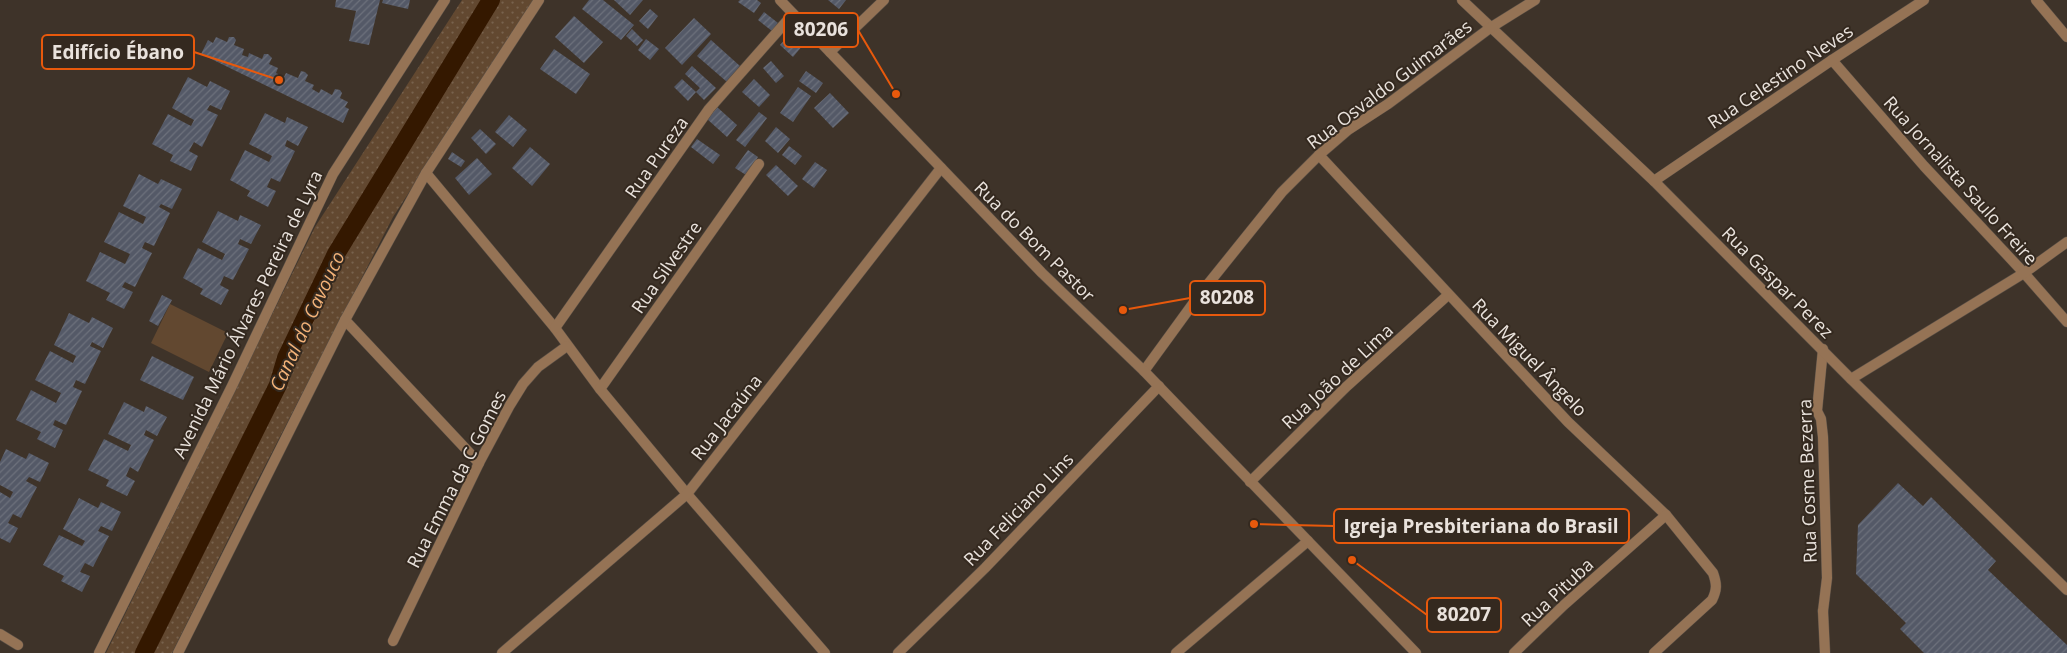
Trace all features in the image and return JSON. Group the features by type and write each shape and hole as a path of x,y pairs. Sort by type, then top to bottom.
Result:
{"street":[{"name":"Avenida Mário Álvares Pereira de Lyra","path":"99,653 236,377 333,174 445,0"},
{"path":"178,653 345,320 426,173 538,0"},
{"name":"Rua do Bom Pastor","path":"780,0 1042,273 1159,386 1416,653"},
{"path":"830,52 884,0"},
{"name":"Rua Gaspar Perez","path":"1462,0 1654,180 1851,379 2067,590"},
{"name":"Rua Osvaldo Guimarães","path":"1144,371 1200,294 1282,192 1319,155 1348,130 1388,104 1490,28 1535,0"},
{"name":"Rua Celestino Neves","path":"1654,180 1924,0"},
{"path":"2036,0 2067,37"},
{"name":"Rua Pureza","path":"555,328 709,109 794,14"},
{"name":"Rua Jornalista Saulo Freire","path":"1832,60 1924,166 2067,322"},
{"name":"Rua Miguel Ângelo","path":"1319,155 1568,422 1666,516 1714,573 1716,591 1712,600 1654,653"},
{"name":"Rua Silvestre","path":"600,389 759,164"},
{"name":"Rua Jacaúna","path":"502,653 687,494 941,168"},
{"path":"426,173 555,328 600,389 687,494 825,653"},
{"path":"1851,379 2024,273 2067,242"},
{"name":"Rua João de Lima","path":"1250,482 1346,387 1448,295"},
{"path":"345,320 479,463"},
{"name":"Rua Emma da C Gomes","path":"393,641 479,463 523,384 538,367 567,346"},
{"name":"Rua Cosme Bezerra","path":"1823,349 1817,411 1823,437 1827,578 1822,610 1825,653"},
{"name":"Rua Feliciano Lins","path":"898,653 985,568 1159,386"},
{"name":"Rua Pituba","path":"1514,653 1564,605 1666,516"},
{"path":"1176,653 1308,542"},
{"path":"0,634 18,645"}],"shaded area":[{"path":"462,0 534,0 393,217 251,493 172,653 106,653 315,227"},
{"path":"170,304 228,333 209,372 151,343"}],"building":[{"path":"336,0 380,0 369,45 349,41 356,11 335,7"},
{"path":"383,0 410,0 408,9 382,3"},
{"path":"589,0 603,0 634,25 621,40 582,9"},
{"path":"614,0 643,0 630,15"},
{"path":"740,0 757,0 761,3 754,13 738,2"},
{"path":"828,0 846,0 839,9"},
{"path":"650,9 658,16 648,29 639,21"},
{"path":"764,12 778,23 772,31 758,20"},
{"path":"574,16 603,42 584,63 555,37"},
{"path":"694,18 711,34 682,65 665,48"},
{"path":"632,29 643,40 637,46 626,36"},
{"path":"790,34 803,45 793,57 780,45"},
{"path":"216,37 227,42 229,37 234,37 236,40 234,45 244,49 242,55 248,57 249,53 262,59 264,54 268,54 272,58 269,64 278,68 276,73 284,77 286,73 298,78 301,71 305,72 308,75 305,81 314,85 312,89 319,93 321,89 332,95 335,89 340,90 342,93 340,98 348,102 345,107 349,109 343,123 201,54 208,40 213,43"},
{"path":"646,39 659,49 650,60 638,50"},
{"path":"711,40 740,66 727,82 697,56"},
{"path":"554,49 590,74 576,94 540,69"},
{"path":"771,61 784,76 776,83 763,68"},
{"path":"692,66 716,88 704,100 696,92 700,88 685,74"},
{"path":"806,71 823,83 816,93 799,81"},
{"path":"188,77 207,87 210,81 230,91 221,110 210,105 207,110 218,115 202,147 194,142 189,151 198,156 191,171 170,161 173,155 152,144 168,114 191,126 194,120 172,108"},
{"path":"682,79 696,92 688,101 674,87"},
{"path":"754,79 770,95 759,107 742,92"},
{"path":"798,87 811,96 793,122 780,113"},
{"path":"830,93 849,113 833,128 814,108"},
{"path":"717,107 737,125 727,137 707,119"},
{"path":"759,112 767,118 745,147 736,140"},
{"path":"265,113 285,123 287,117 308,127 298,146 287,140 285,146 295,151 280,182 271,178 267,187 276,191 268,207 247,196 250,191 230,180 245,150 269,162 272,156 249,144"},
{"path":"509,115 527,130 513,147 495,132"},
{"path":"776,127 790,139 778,153 765,141"},
{"path":"480,129 496,144 486,154 471,138"},
{"path":"697,139 720,155 713,164 691,147"},
{"path":"789,146 802,156 795,165 782,155"},
{"path":"530,147 550,164 532,186 512,168"},
{"path":"748,150 758,157 746,175 735,168"},
{"path":"452,152 465,161 461,167 448,159"},
{"path":"477,158 492,174 469,195 455,178"},
{"path":"815,162 827,170 814,188 802,179"},
{"path":"776,165 798,186 788,196 766,175"},
{"path":"139,174 158,184 161,179 182,189 172,209 161,204 159,207 170,213 154,246 145,242 142,248 152,253 135,287 125,282 122,287 133,292 124,309 106,300 110,293 86,281 100,252 125,264 130,254 104,242 119,212 143,224 146,217 123,206"},
{"path":"218,211 238,221 240,215 261,225 251,244 240,239 238,244 249,249 233,280 224,276 220,285 229,290 221,305 200,294 203,289 183,278 198,248 222,260 225,254 202,242"},
{"path":"162,295 172,300 158,326 149,321"},
{"path":"69,313 89,323 92,317 113,328 103,348 92,342 90,346 101,351 85,384 76,380 73,387 82,391 66,425 55,420 53,425 63,430 55,448 37,439 41,432 16,420 31,390 56,403 61,393 35,380 50,351 73,363 76,356 54,345"},
{"path":"152,356 194,377 183,400 140,380"},
{"path":"124,402 144,412 146,406 167,417 157,436 146,430 144,435 154,440 138,472 130,467 126,476 135,481 127,496 106,486 109,480 88,470 104,439 128,451 131,445 108,434"},
{"path":"6,449 26,459 29,453 49,463 40,482 29,477 26,481 37,487 21,518 13,514 8,523 18,528 10,543 0,538 0,492 10,498 13,492 0,485 0,462"},
{"path":"1898,483 1923,506 1931,497 1996,561 1988,570 2067,645 2067,653 1924,653 1900,629 1906,623 1856,574 1858,525"},
{"path":"79,498 98,508 101,502 121,512 112,531 101,526 98,531 109,536 93,567 85,563 80,572 90,576 82,592 61,581 64,576 43,565 59,535 82,546 85,541 63,529"}],"waterway":[{"name":"Canal do Cavouco","path":"144,653 278,385 286,358 336,254 491,0"}],"place":[{"name":"Edifício Ébano","path":"279,80"},
{"name":"80206","path":"896,94"},
{"name":"80208","path":"1123,310"},
{"name":"Igreja Presbiteriana do Brasil","path":"1254,524"},
{"name":"80207","path":"1352,560"}]}
